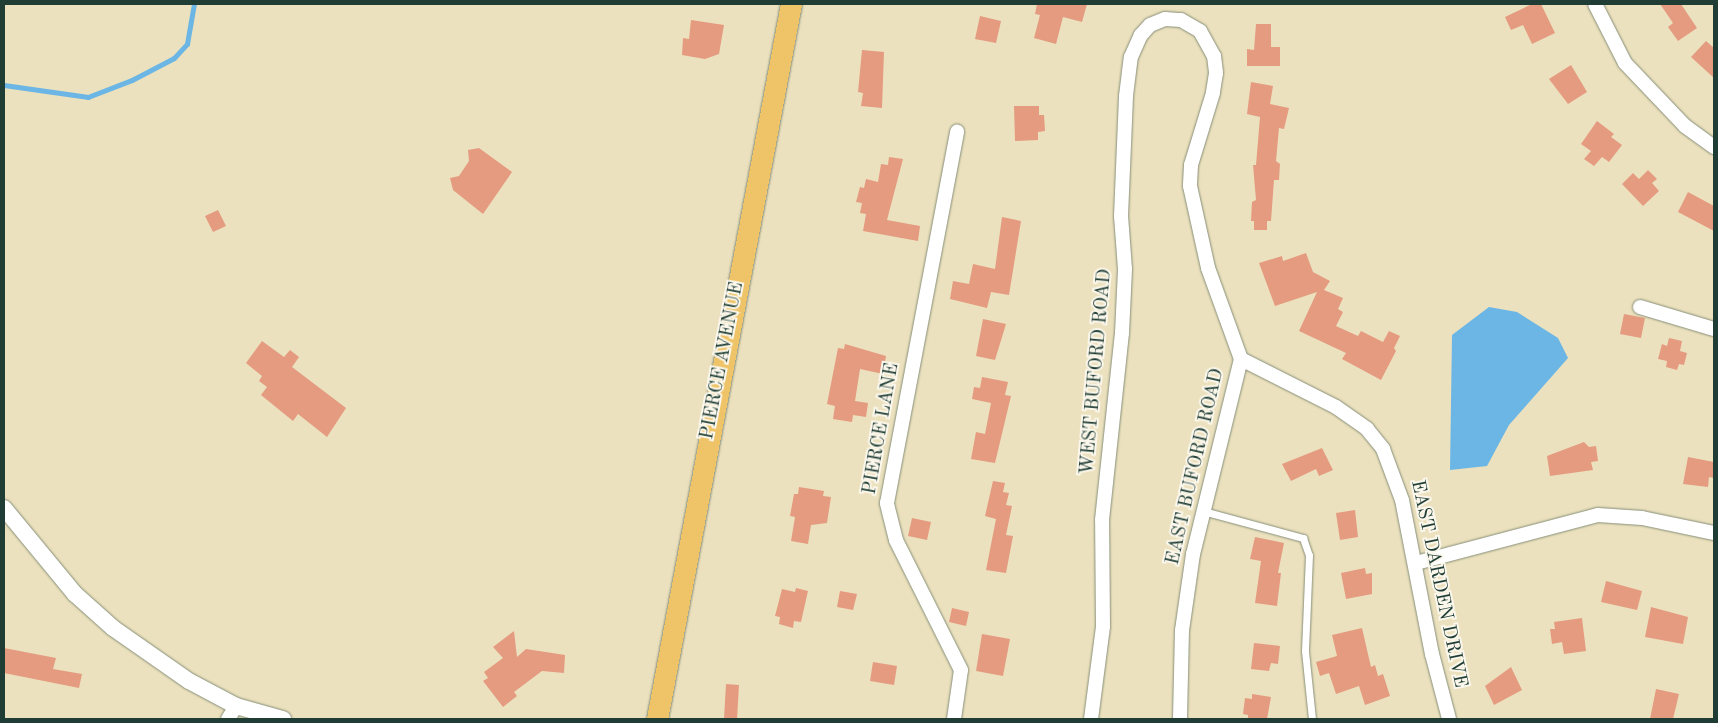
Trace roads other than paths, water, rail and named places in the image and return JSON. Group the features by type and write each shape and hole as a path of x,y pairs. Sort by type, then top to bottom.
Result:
{"main road":[{"name":"PIERCE AVENUE","path":"658,719 790,4"}],"street":[{"path":"1595,4 1626,63 1685,126 1714,147"},
{"name":"EAST BUFORD ROAD","path":"1144,31 1165,19 1181,20 1200,31 1214,56 1213,93 1191,165 1190,186 1208,268 1241,359 1192,554 1182,630 1180,719"},
{"name":"WEST BUFORD ROAD","path":"1091,719 1103,626 1102,520 1122,333 1125,269 1121,216 1126,96 1131,57 1144,31"},
{"name":"PIERCE LANE","path":"954,719 961,670 896,540 887,503 957,132"},
{"path":"1640,307 1714,329"},
{"name":"EAST DARDEN DRIVE","path":"1241,359 1336,407 1367,429 1383,449 1396,476 1416,563 1432,654 1450,719"},
{"path":"4,508 75,594 113,628 232,712 283,719"},
{"path":"1416,563 1598,515 1642,518 1714,533"}],"lane":[{"path":"1203,512 1302,538 1309,555 1305,651 1312,719"}],"water":[{"path":"1489,307 1517,312 1558,338 1568,358 1509,425 1487,466 1450,470 1452,335"}],"waterway":[{"path":"4,85 88,97 132,80 174,58 187,44 194,4"}]}
